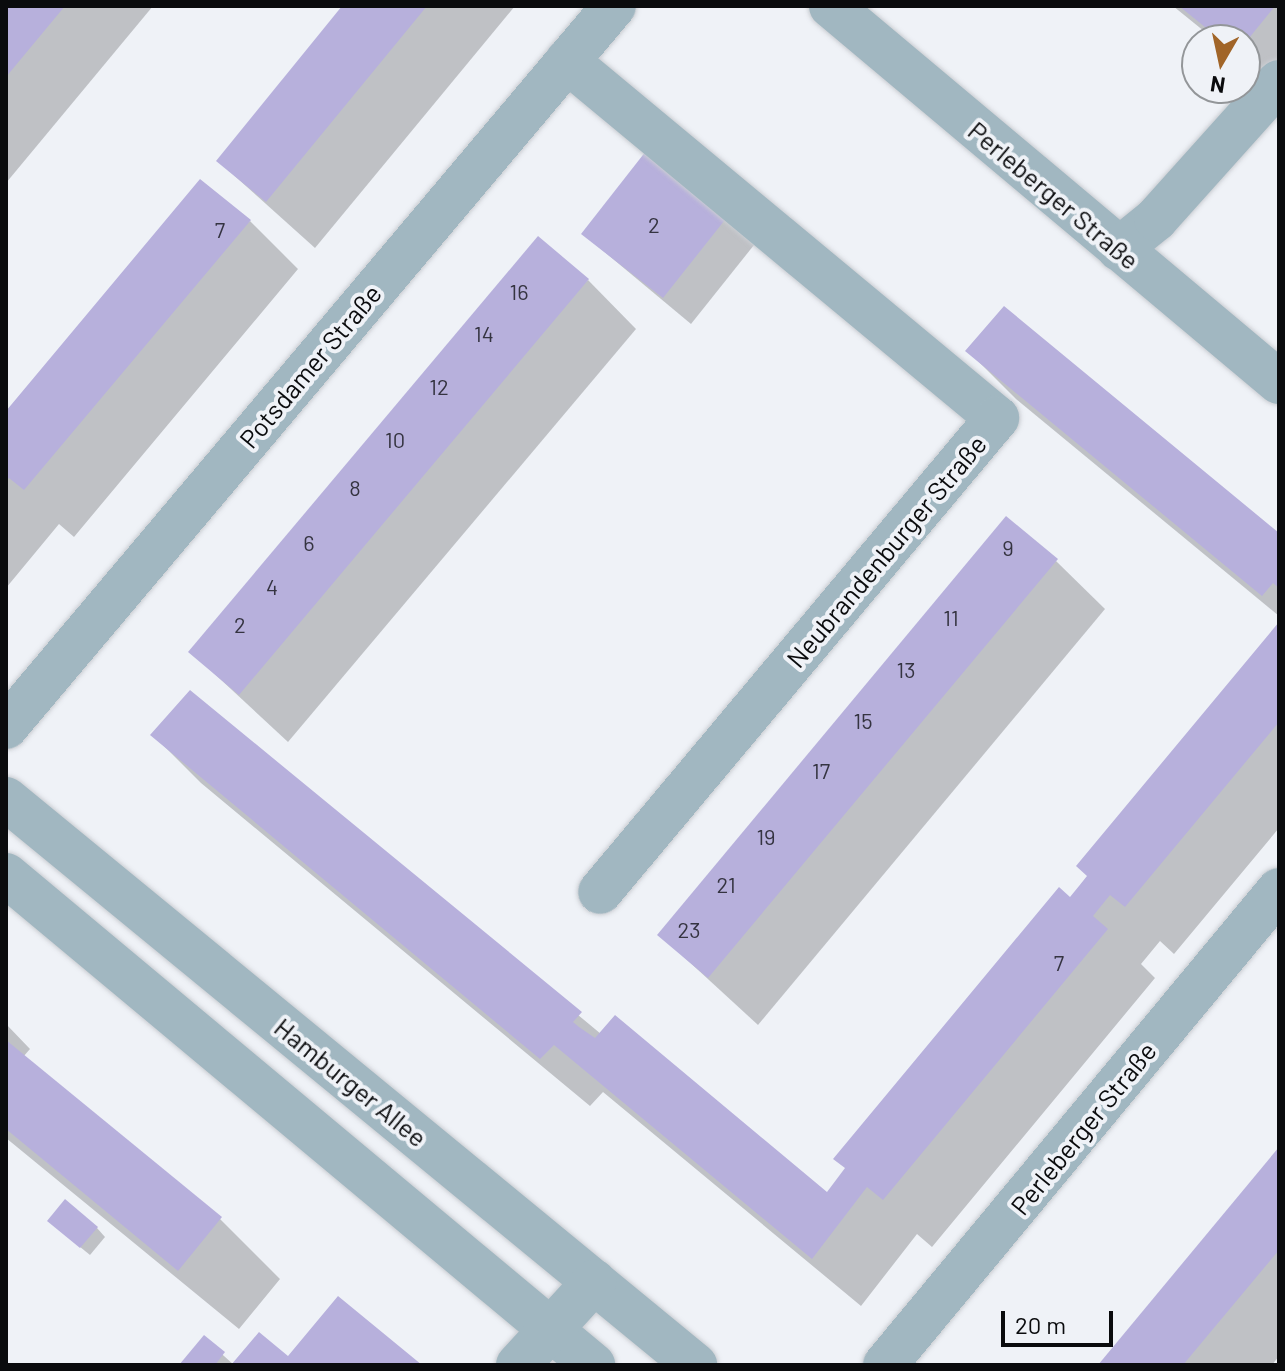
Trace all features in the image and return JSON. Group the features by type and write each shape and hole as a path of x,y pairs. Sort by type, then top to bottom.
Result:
{"street":[{"name":"Potsdamer Straße","path":"6,727 614,6"},
{"name":"Perleberger Straße","path":"831,6 1279,382"},
{"name":"Neubrandenburger Straße","path":"567,61 997,418 600,892"},
{"path":"1119,249 1156,219 1279,82"},
{"name":"Hamburger Allee","path":"6,799 695,1365"},
{"path":"6,875 593,1365"},
{"name":"Perleberger Straße","path":"885,1365 1279,890"},
{"path":"518,1365 594,1282"}],"building":[{"path":"6,6 65,6 6,77"},
{"path":"342,6 427,6 266,202 216,161"},
{"path":"1179,6 1275,6 1260,24 1201,24"},
{"path":"646,151 728,216 663,298 581,234"},
{"path":"200,179 251,220 24,490 9,478 6,481 6,411"},
{"path":"538,236 589,279 239,695 188,652"},
{"path":"1004,306 1279,533 1279,588 1273,583 1262,596 965,351"},
{"path":"1006,516 1058,559 708,978 657,935"},
{"path":"1279,622 1279,722 1125,907 1110,895 1093,916 1108,929 883,1200 867,1187 812,1259 554,1045 540,1059 150,735 190,690 582,1012 573,1022 579,1027 595,1038 615,1015 827,1192 845,1168 833,1159 1059,887 1070,897 1087,876 1076,866"},
{"path":"6,1040 222,1217 178,1271 6,1129"},
{"path":"1279,1147 1279,1250 1183,1365 1098,1365"},
{"path":"65,1199 98,1227 80,1248 47,1221"},
{"path":"338,1296 422,1365 231,1365 259,1332 288,1356"},
{"path":"204,1335 225,1352 215,1365 179,1365"}]}
